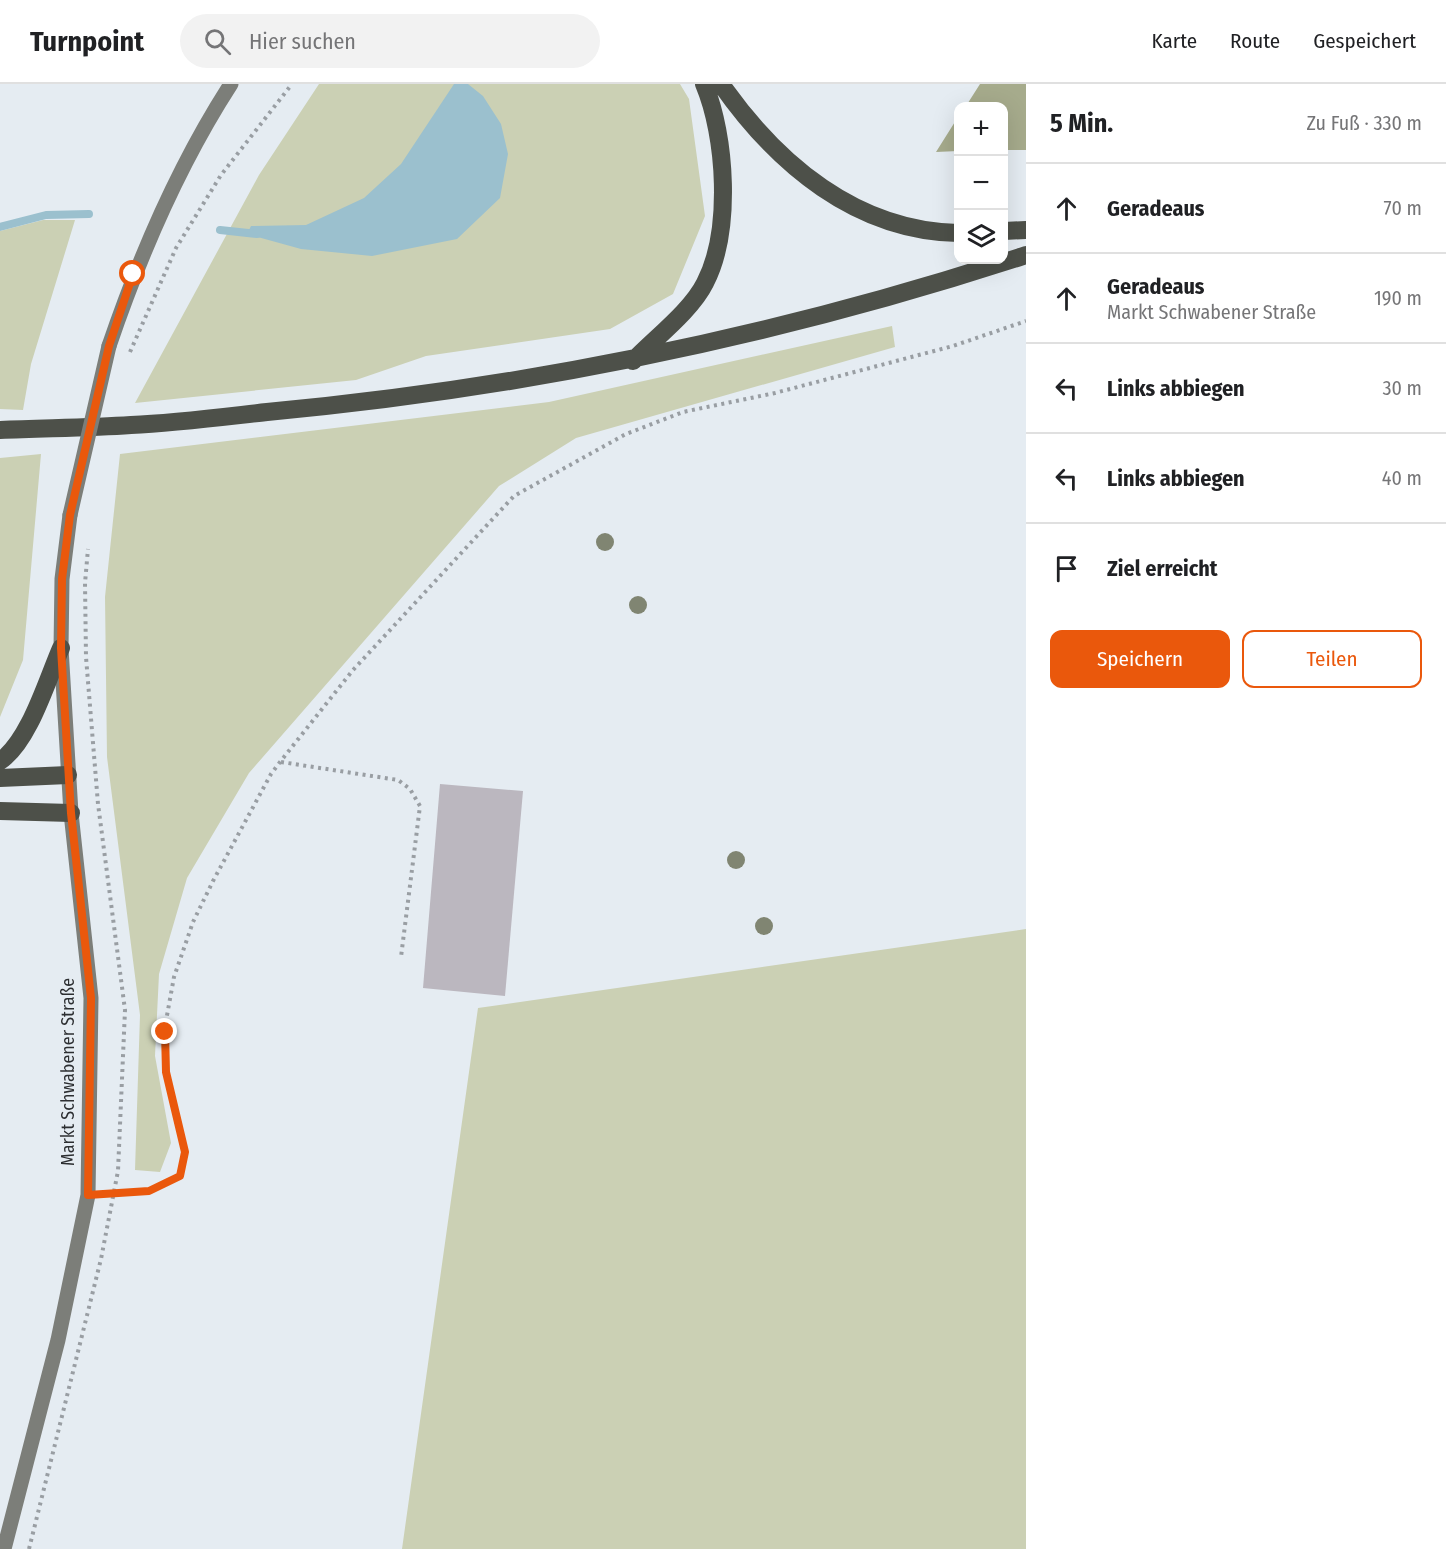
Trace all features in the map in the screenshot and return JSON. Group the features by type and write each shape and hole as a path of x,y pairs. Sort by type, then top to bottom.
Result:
{"highway":[{"path":"633,361 689,306 705,284 714,260 723,201 722,168 711,101 704,84"},
{"path":"721,84 743,115 777,153 833,196 901,225 954,232"},
{"path":"1008,231 1026,230"},
{"path":"0,429 132,425 383,401 633,361 835,314 1026,255"},
{"path":"0,761 8,756 28,723 61,648"},
{"path":"0,778 68,775"},
{"path":"0,811 71,813"}],"main road":[{"name":"Markt Schwabener Straße","path":"4,1549 58,1340 88,1195 91,998 71,813 61,648 62,579 70,515 109,346 133,274 189,154 231,84"}],"path":[{"path":"130,352 155,292 182,239 221,175 291,84"},
{"path":"88,1195 149,1191 180,1176 185,1152 166,1072 165,1032 174,977 193,922 213,881 271,774 280,762 353,670 513,496 626,434 683,412 775,393 942,349 1026,321"},
{"path":"280,762 398,780 410,789 420,806 401,957"}],"green space":[{"path":"319,84 680,84 689,99 705,216 673,294 610,329 426,356 356,380 135,403 259,175"},
{"path":"980,84 1026,84 1026,150 1008,150 1008,102 969,102"},
{"path":"954,123 954,151 936,152"},
{"path":"43,220 75,220 31,364 23,410 0,409 0,231"},
{"path":"892,326 895,347 576,438 499,486 249,773 187,878 159,974 155,1056 171,1143 160,1172 135,1170 140,1015 107,757 105,597 120,454 549,402"},
{"path":"41,454 23,660 0,717 0,458"},
{"path":"1026,929 1026,1549 402,1549 478,1008"}],"water":[{"path":"454,84 468,84 483,96 501,124 508,154 500,198 457,239 372,256 301,249 247,234 251,226 306,225 364,198 401,164"}],"building":[{"path":"440,784 523,791 505,996 423,988"}],"waterway":[{"path":"0,227 46,215 89,214"},
{"path":"220,230 257,234"}],"route":[{"path":"133,274 109,346 70,515 62,579 61,648 71,813 91,998 88,1195 149,1191 180,1176 185,1152 166,1072 165,1032"}]}
